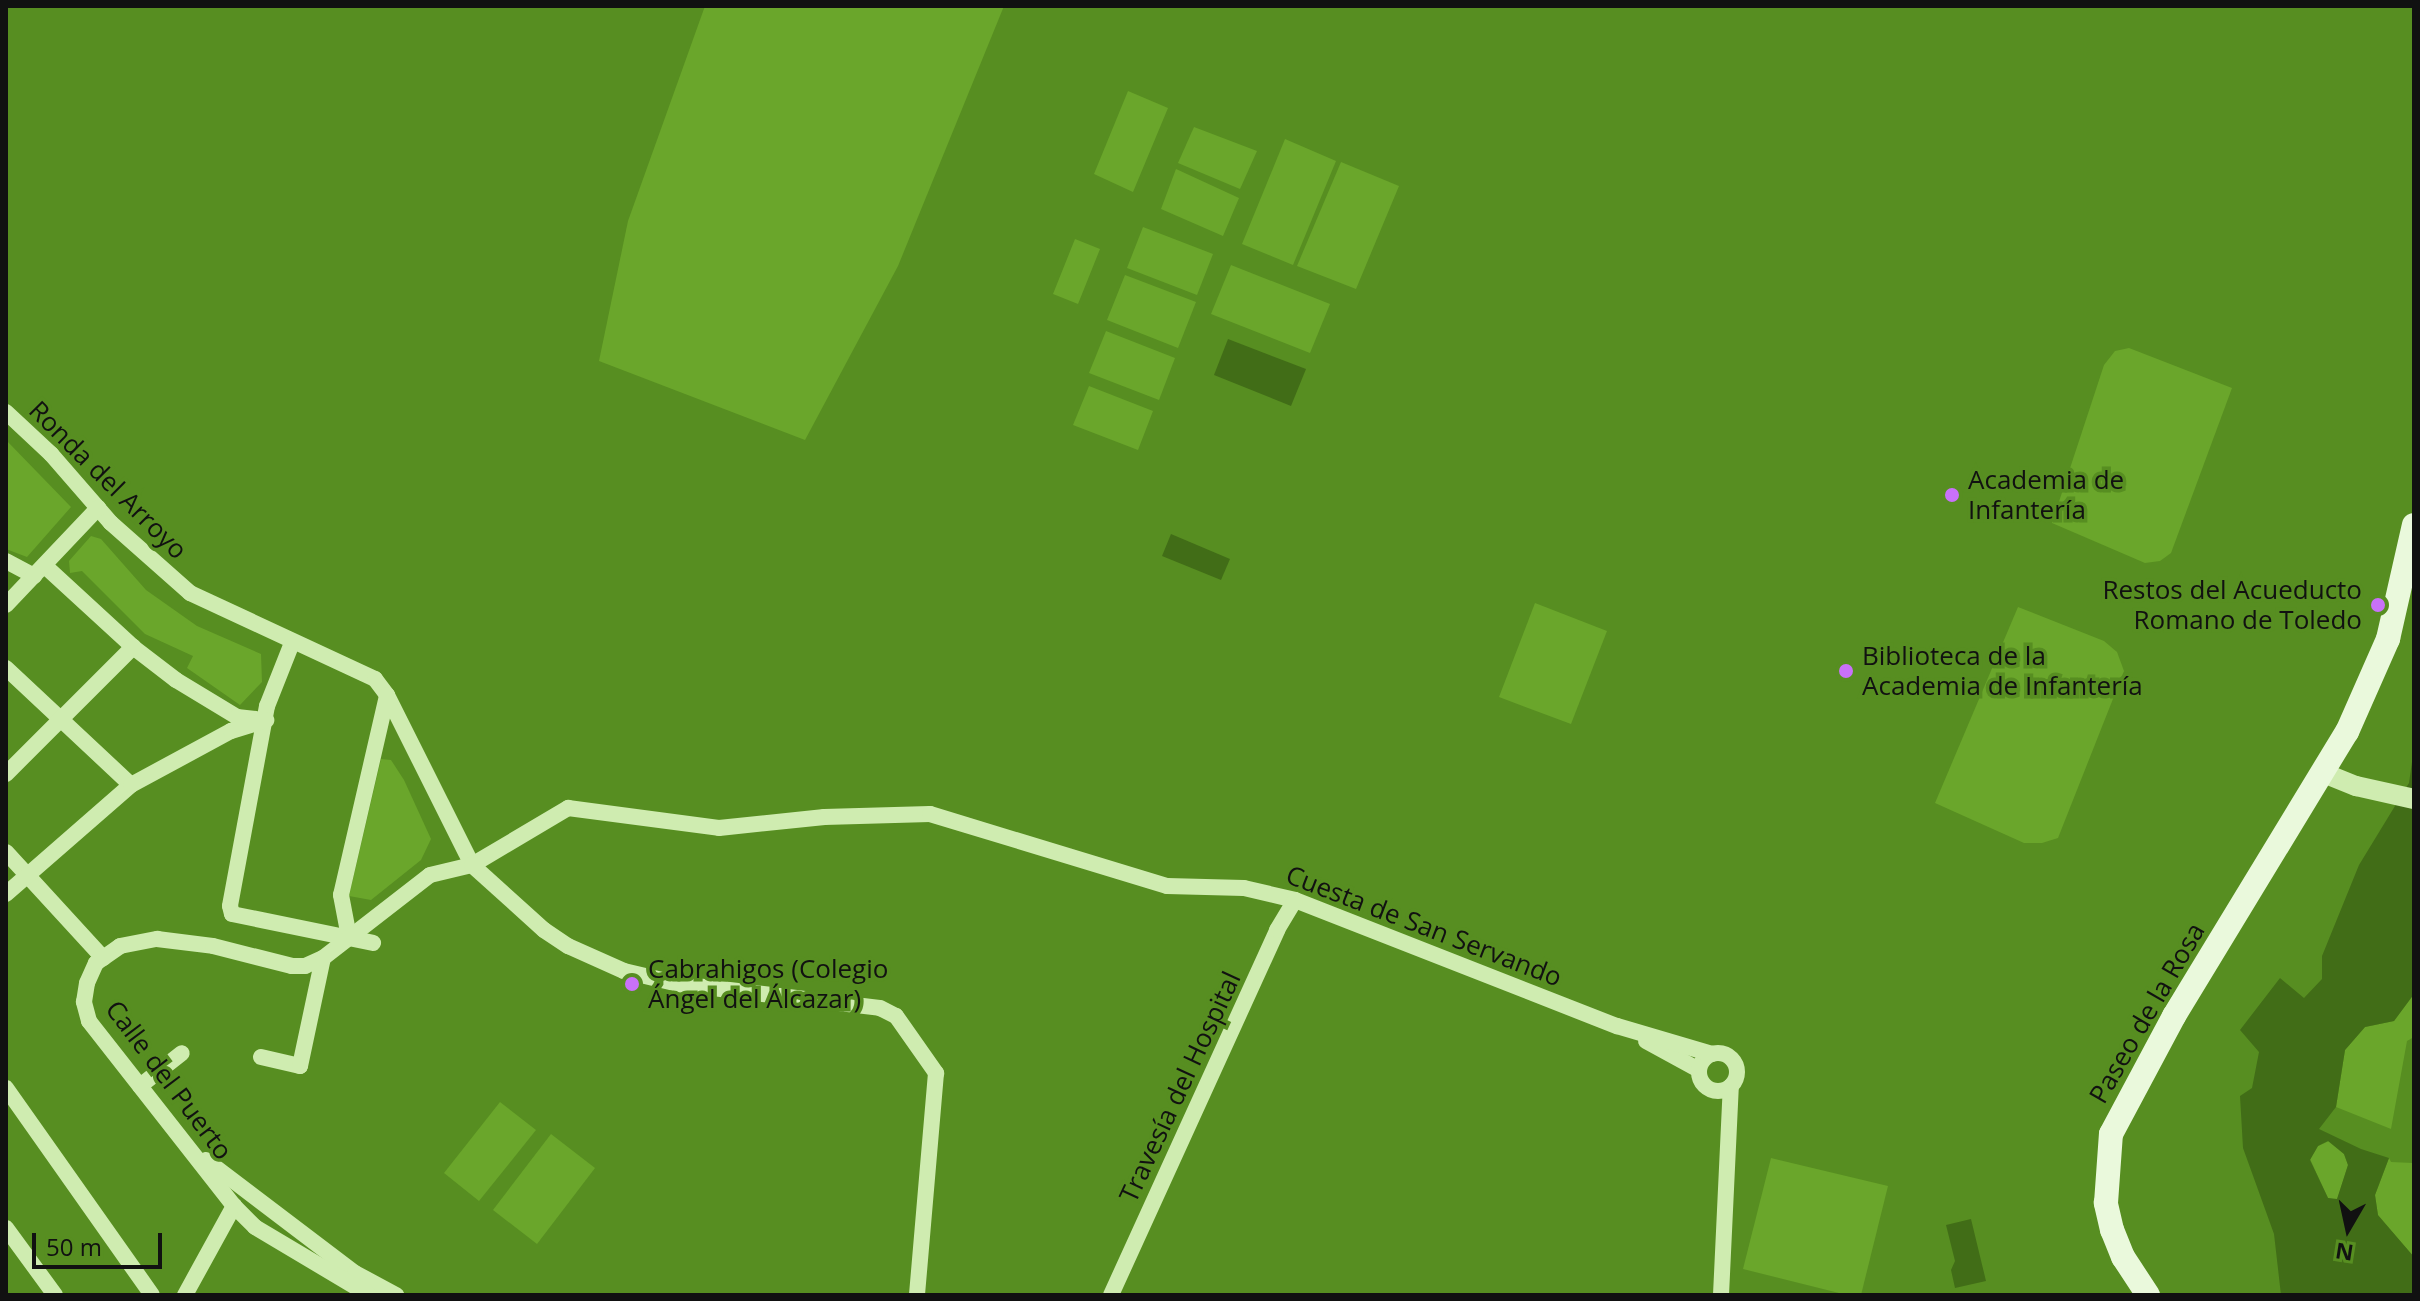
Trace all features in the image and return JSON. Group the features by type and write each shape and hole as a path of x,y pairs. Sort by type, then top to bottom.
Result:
{"main road":[{"name":"Paseo de la Rosa","path":"2148,1295 2123,1257 2112,1230 2106,1203 2111,1134 2174,1016 2347,732 2382,657 2399,600 2414,525"}],"street":[{"name":"Ronda del Arroyo","path":"6,412 51,454 98,508 190,593 375,679 387,695 472,865"},
{"path":"6,605 98,508"},
{"path":"6,561 39,571 176,680 237,717 266,720"},
{"path":"292,643 267,706 230,906 232,914 373,943"},
{"path":"6,774 133,647"},
{"path":"6,668 131,785"},
{"path":"349,937 341,895 387,695"},
{"path":"6,894 131,785 231,731 266,720"},
{"path":"2321,772 2356,786 2414,799"},
{"name":"Cuesta de San Servando","path":"472,865 568,808 719,828 824,817 930,814 1167,886 1244,888 1295,900 1617,1026"},
{"path":"6,852 103,958 120,946 157,939 213,946 292,966 323,958 430,875 472,865 544,930 568,946 624,971 679,984 880,1008 896,1016 936,1073 917,1295"},
{"name":"Travesía del Hospital","path":"1111,1295 1277,930 1295,900"},
{"name":"Calle del Puerto","path":"103,958 96,963 87,983 84,1002 89,1021 234,1206 255,1227 369,1295"},
{"path":"261,1057 300,1066 323,958"},
{"path":"1617,1026 1731,1058 1736,1066 1737,1077 1731,1086 1727,1131 1721,1295"},
{"path":"1617,1026 1699,1070"},
{"path":"140,1086 182,1053"},
{"path":"1712,1054 1699,1070 1700,1079 1713,1090 1727,1131"},
{"path":"1713,1090 1731,1086"},
{"path":"6,1088 152,1295"},
{"path":"165,1118 204,1158 355,1273 396,1295"},
{"path":"185,1295 234,1206"},
{"path":"6,1228 55,1295"}],"shaded area":[{"path":"705,6 1004,6 898,266 805,440 599,361 628,221"},
{"path":"1128,91 1168,108 1133,192 1094,174"},
{"path":"1194,127 1257,151 1240,189 1178,163"},
{"path":"1285,139 1336,161 1293,265 1242,244"},
{"path":"1341,162 1399,186 1356,289 1297,266"},
{"path":"1176,169 1239,198 1223,236 1161,209"},
{"path":"1143,227 1213,254 1197,295 1127,268"},
{"path":"1075,239 1100,249 1078,304 1053,294"},
{"path":"1231,265 1330,304 1310,353 1211,314"},
{"path":"1125,275 1196,302 1178,348 1107,320"},
{"path":"1106,331 1175,358 1159,400 1089,373"},
{"path":"1228,339 1306,369 1291,406 1214,375"},
{"path":"2129,348 2232,388 2171,553 2160,561 2145,563 2052,523 2104,365 2115,351"},
{"path":"1089,386 1153,411 1138,450 1073,425"},
{"path":"6,440 71,507 27,557 6,549"},
{"path":"1171,534 1230,559 1221,580 1162,556"},
{"path":"91,536 101,539 146,590 197,626 261,654 262,682 240,705 187,668 193,656 145,634 82,571 70,573 69,561"},
{"path":"1535,603 1607,631 1571,724 1499,697"},
{"path":"2018,607 2104,641 2117,652 2124,671 2058,838 2042,843 2024,843 1935,803"},
{"path":"2414,748 2414,994 2394,1021 2365,1027 2345,1050 2336,1107 2319,1129 2361,1149 2389,1158 2375,1195 2378,1215 2414,1257 2414,1295 2281,1295 2274,1234 2243,1148 2240,1096 2252,1088 2259,1052 2240,1030 2280,978 2304,998 2322,979 2322,956 2359,865 2409,783","holes":["2328,1141 2344,1154 2348,1165 2337,1199 2328,1198 2310,1160 2318,1146"]},
{"path":"381,759 391,760 404,780 431,839 421,860 371,900 349,896"},
{"path":"2414,994 2414,1037 2407,1041 2391,1129 2336,1107 2345,1050 2365,1027 2394,1021"},
{"path":"500,1102 536,1130 479,1201 444,1173"},
{"path":"551,1134 595,1168 537,1244 493,1210"},
{"path":"2329,1141 2344,1154 2348,1165 2337,1200 2328,1198 2310,1159 2318,1146"},
{"path":"1771,1158 1888,1186 1861,1295 1847,1295 1743,1269"},
{"path":"2389,1158 2391,1162 2413,1163 2414,1257 2378,1216 2375,1195"},
{"path":"1971,1219 1986,1281 1955,1288 1951,1270 1955,1261 1946,1225"}],"place":[{"name":"Academia de Infantería","path":"1952,495"},
{"name":"Restos del Acueducto Romano de Toledo","path":"2378,605"},
{"name":"Biblioteca de la Academia de Infantería","path":"1846,671"},
{"name":"Cabrahigos (Colegio Ángel del Álcazar)","path":"632,984"}]}
